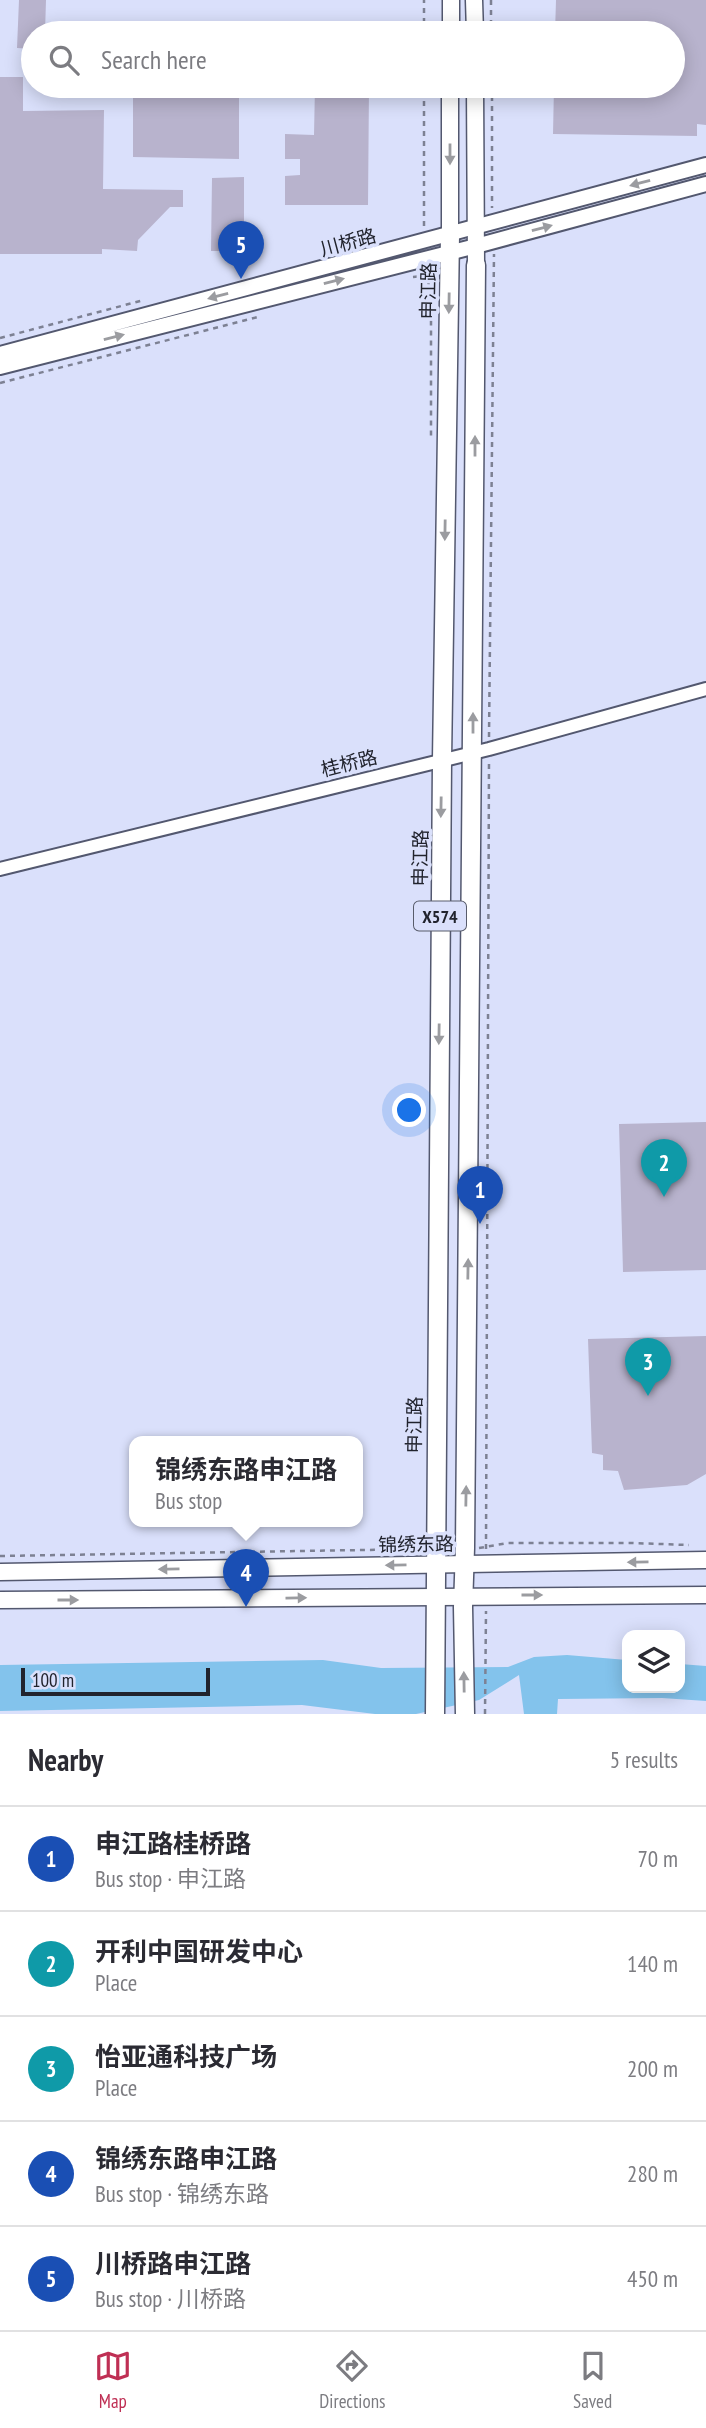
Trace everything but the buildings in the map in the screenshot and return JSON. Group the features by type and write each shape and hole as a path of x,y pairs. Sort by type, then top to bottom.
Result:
{"main road":[{"path":"451,0 451,21"},
{"path":"474,0 475,21"},
{"name":"申江路","path":"435,1714 434,1557 450,98"},
{"name":"X574","path":"464,1714 463,1651 481,750 475,98"},
{"name":"锦绣东路","path":"0,1572 465,1556 706,1560"},
{"path":"0,1600 706,1595"}],"street":[{"name":"川桥路","path":"0,367 449,244 477,228 706,165"},
{"name":"川桥路","path":"0,354 449,244 476,246 494,242 706,184"},
{"name":"桂桥路","path":"0,869 442,760 706,689"}],"path":[{"path":"424,0 424,21"},
{"path":"491,0 491,21"},
{"path":"492,98 494,223"},
{"path":"486,1556 481,750 494,242"},
{"path":"465,1556 486,1556 499,1544 694,1545"},
{"path":"0,1556 434,1557"},
{"path":"485,1714 486,1596"}],"water":[{"path":"567,1655 622,1660 622,1693 685,1693 685,1664 706,1666 706,1701 662,1698 558,1699 557,1714 524,1714 519,1675 479,1700 416,1714 375,1714 302,1705 0,1711 0,1665 323,1660 381,1668 508,1667 534,1657"}],"place":[{"name":"川桥路申江路","path":"241,279"},
{"name":"开利中国研发中心","path":"664,1197"},
{"name":"申江路桂桥路","path":"480,1224"},
{"name":"怡亚通科技广场","path":"648,1396"},
{"name":"锦绣东路申江路","path":"246,1607"}]}
